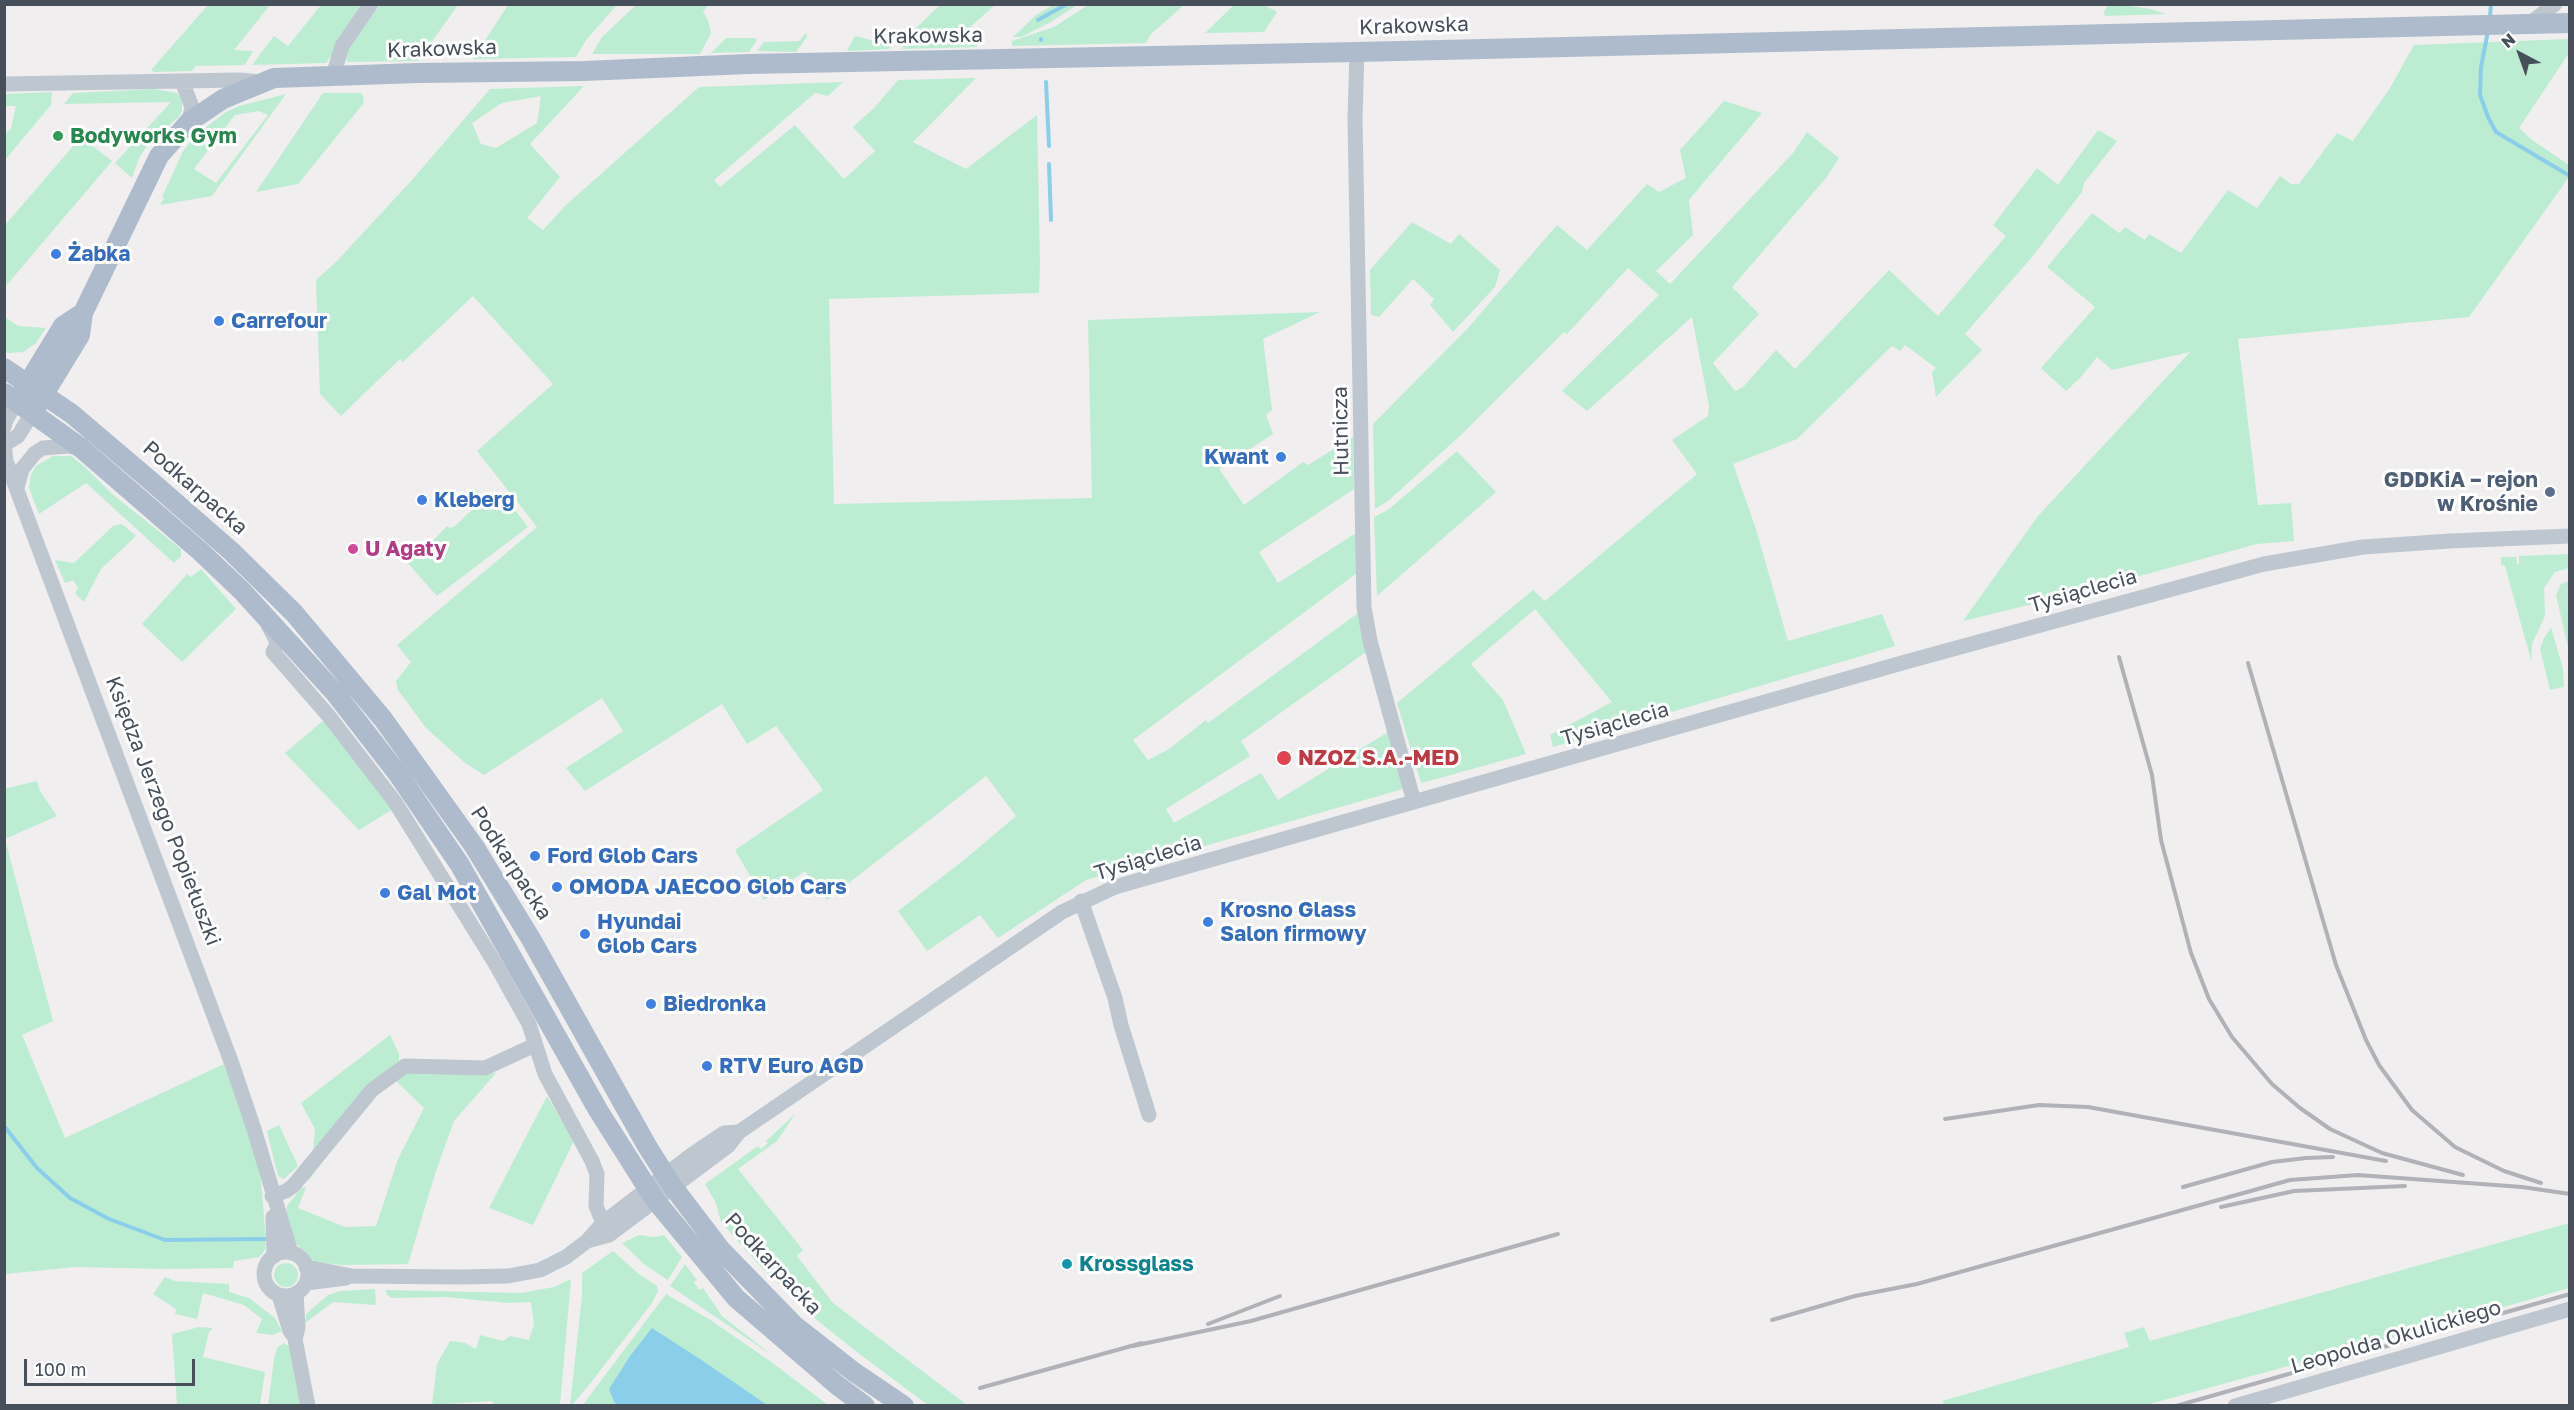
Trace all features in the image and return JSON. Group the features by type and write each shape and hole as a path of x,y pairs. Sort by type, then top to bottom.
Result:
{"main road":[{"name":"Krakowska","path":"44,395 80,335 82,313 159,156 189,122 223,99 274,78 584,71 748,64 2529,24 2566,15"},
{"name":"Krakowska","path":"28,383 63,326 82,313"},
{"path":"4,361 26,361 45,355"},
{"path":"62,366 66,395 72,414"},
{"name":"Podkarpacka","path":"4,368 72,414 171,498 294,613 383,719 504,893 647,1146 669,1181 721,1250 794,1325 854,1372 904,1406"},
{"name":"Księdza Jerzego Popiełuszki","path":"18,402 28,383"},
{"name":"Księdza Jerzego Popiełuszki","path":"18,402 44,395"},
{"name":"Podkarpacka","path":"18,402 81,448 201,552 258,608 290,657 336,693 398,774 460,865 598,1110 651,1195 736,1298 810,1363 865,1406"}],"street":[{"path":"333,76 342,46 371,4"},
{"path":"2529,24 2555,4"},
{"name":"Hutnicza","path":"1357,52 1355,118 1364,607 1370,641 1414,802"},
{"name":"Krakowska","path":"4,84 64,85 239,80 261,82"},
{"path":"182,81 192,106 189,122"},
{"name":"Księdza Jerzego Popiełuszki","path":"4,427 18,402"},
{"name":"Księdza Jerzego Popiełuszki","path":"18,402 18,436 5,443 6,461 232,1064 291,1253"},
{"path":"16,488 22,469 35,453 43,448 69,446 81,448"},
{"name":"Tysiąclecia","path":"651,1195 724,1133 739,1132 1081,901 1115,887 2115,603 2264,564 2363,547 2450,540 2570,536"},
{"path":"290,657 424,845 529,1024 545,1074 597,1174 596,1206 603,1223"},
{"path":"1081,901 1115,998 1149,1115"},
{"path":"272,1196 293,1186 372,1090 405,1066 485,1068 535,1045"},
{"path":"279,1295 303,1281 351,1276 508,1276 540,1270 566,1257 587,1241 603,1223 651,1195"},
{"path":"587,1241 609,1235 651,1195"},
{"name":"Księdza Jerzego Popiełuszki","path":"272,1196 274,1256"},
{"path":"296,1339 290,1331 279,1295 269,1288 264,1277 267,1263 274,1256 291,1253 300,1257 303,1281 296,1339 308,1406"},
{"name":"Leopolda Okulickiego","path":"2235,1406 2570,1309"}],"green space":[{"path":"637,4 708,5 703,12 708,20 711,33 700,54 592,54 602,37"},
{"path":"941,4 995,5 960,36 977,47 901,49 916,28"},
{"path":"1235,4 1264,5 1277,12 1264,32 1205,33"},
{"path":"208,5 270,5 234,50 253,51 245,65 196,66 192,71 154,72 151,70"},
{"path":"321,5 366,5 326,63 252,65 274,36 288,46"},
{"path":"380,5 458,5 418,61 348,62 346,58 349,47"},
{"path":"508,5 617,5 586,40 576,57 473,59"},
{"path":"1053,5 1077,5 1021,37 1013,37 1036,15"},
{"path":"1088,5 1184,5 1150,35 1146,43 1012,46 1012,41 1054,27"},
{"path":"2108,5 2151,9 2166,14 2105,16 2104,12"},
{"path":"806,33 807,37 796,52 757,51 764,42 799,41"},
{"path":"855,36 890,45 889,49 847,51"},
{"path":"726,38 755,38 757,40 749,52 711,53"},
{"path":"2569,39 2569,53 2519,128 2532,140 2569,165 2569,177 2469,317 2238,339 2258,505 2291,503 2294,541 2257,544 1963,621 2038,516 2190,352 2112,370 2097,357 2066,391 2041,368 2095,307 2047,267 2092,213 2119,233 2125,227 2145,240 2149,234 2181,253 2228,190 2257,208 2280,176 2291,184 2299,184 2337,133 2353,141 2390,88 2414,45"},
{"path":"976,78 913,142 966,169 1037,115 1039,293 829,299 834,504 1092,498 1088,320 1320,312 1263,339 1272,410 1266,415 1273,434 1219,469 1244,505 1303,462 1308,465 1353,437 1354,489 1259,552 1278,583 1356,533 1357,573 1133,740 1148,760 1169,749 1206,720 1208,723 1358,613 1366,652 1241,741 1250,756 1166,809 1174,823 1261,773 1278,800 1388,732 1403,789 1086,880 998,938 980,915 927,951 898,911 1016,816 986,776 827,900 805,871 764,900 735,850 823,790 776,726 747,744 722,704 585,791 566,768 623,731 602,698 484,775 464,762 426,728 398,690 396,681 411,662 397,645 537,527 477,451 553,384 473,296 403,362 400,359 341,416 320,394 316,280 336,262 412,180 490,89 584,86 530,144 560,177 527,218 543,230 566,205 699,87 843,82 828,96 815,93 714,180 720,187 795,125 844,179 875,151 853,127 875,107 898,80","holes":["541,96 537,123 496,148 481,144 472,123 502,103"]},
{"path":"154,89 177,93 182,99 182,110 179,117 151,140 139,158 132,178 115,163 171,102 64,104 73,93"},
{"path":"52,92 51,105 5,160 5,135 11,128 16,106 5,106 5,94"},
{"path":"323,93 361,93 364,98 363,104 298,184 256,192"},
{"path":"286,94 212,196 160,205 183,151 197,134 226,112 239,106","holes":["259,111 268,115 216,183 194,169 235,115"]},
{"path":"1724,101 1762,113 1689,200 1693,235 1656,271 1670,284 1793,153 1807,132 1839,158 1826,178 1732,287 1759,314 1713,363 1735,391 1743,387 1776,350 1795,369 1889,270 1938,316 2006,236 1993,225 2037,168 2058,185 2098,130 2117,141 2084,183 2082,192 2032,257 1965,334 1982,350 1936,397 1932,372 1936,368 1905,345 1900,351 1892,346 1797,439 1733,464 1756,529 1788,641 1882,614 1895,646 1553,747 1550,735 1612,702 1535,609 1471,664 1503,700 1526,754 1422,783 1397,703 1533,590 1545,601 1697,474 1672,440 1708,416 1709,406 1692,317 1587,411 1562,391 1659,295 1628,268 1567,334 1564,332 1462,434 1388,501 1375,509 1373,424 1467,329 1557,225 1587,250 1647,184 1659,192 1686,178 1680,150"},
{"path":"81,137 112,161 5,287 5,225"},
{"path":"1412,222 1451,244 1459,234 1500,270 1495,287 1453,332 1430,305 1434,299 1413,279 1379,317 1371,315 1370,270"},
{"path":"5,317 18,326 46,328 36,343 23,352 5,352"},
{"path":"1457,451 1496,492 1377,596 1374,517 1388,510"},
{"path":"53,456 71,456 111,493 181,549 181,556 174,563 86,483 39,514 29,488 31,475 36,466"},
{"path":"475,489 492,502 502,493 528,527 437,596 406,561 424,550 447,526 450,528 455,526 481,501 473,494"},
{"path":"122,524 136,536 101,569 84,602 75,593 78,588 73,580 65,583 55,560 74,563 113,526"},
{"path":"2569,554 2569,568 2555,572 2544,588 2545,616 2532,644 2531,660 2505,566 2501,565 2501,557 2516,557 2517,564 2519,564 2519,556"},
{"path":"201,569 236,609 182,662 142,624 187,574 191,577"},
{"path":"2570,581 2569,652 2556,595 2561,584"},
{"path":"2551,627 2563,669 2564,687 2550,690 2540,649"},
{"path":"325,719 393,809 359,830 285,753"},
{"path":"37,781 40,791 57,816 5,839 53,1021 22,1035 65,1138 224,1064 248,1127 261,1180 266,1242 265,1250 259,1257 234,1261 233,1268 75,1267 5,1274 4,789"},
{"path":"390,1035 399,1054 399,1062 313,1153 315,1129 301,1103"},
{"path":"436,1069 496,1073 454,1121 435,1174 408,1264 342,1265 315,1262 295,1243 286,1212 287,1206 301,1188 306,1187 298,1208 345,1227 376,1226 398,1159 424,1108 394,1079 366,1106 308,1181 305,1177 360,1108 398,1074"},
{"path":"547,1096 574,1141 533,1225 489,1208"},
{"path":"795,1114 777,1141 738,1169 803,1250 797,1256 833,1303 967,1405 928,1405 862,1356 818,1321 762,1268 721,1222 716,1203 705,1184 758,1146 761,1149 768,1143 766,1141"},
{"path":"279,1125 298,1166 284,1179 278,1176 267,1131"},
{"path":"2569,1223 2569,1288 2518,1303 2146,1405 1945,1406 1942,1401 2129,1347 2124,1333 2144,1327 2150,1341"},
{"path":"639,1235 654,1237 664,1235 682,1257 668,1280 645,1265 622,1243"},
{"path":"613,1251 639,1274 657,1286 658,1291 652,1303 589,1385 570,1405 582,1296 582,1273"},
{"path":"286,1263 294,1267 298,1275 294,1283 286,1287 278,1283 274,1275 278,1267"},
{"path":"685,1264 697,1280 694,1282 699,1290 703,1288 722,1316 773,1356 670,1286"},
{"path":"165,1277 175,1281 229,1284 229,1292 249,1298 275,1318 282,1331 273,1335 256,1333 262,1319 244,1305 203,1293 197,1319 175,1314 176,1309 153,1294"},
{"path":"571,1279 560,1405 494,1405 492,1401 432,1405 437,1364 450,1341 465,1343 476,1349 480,1335 503,1341 510,1336 529,1340 534,1324 531,1302 509,1303 445,1297 392,1298 387,1295 386,1290 521,1293 554,1287"},
{"path":"375,1289 376,1305 333,1302 305,1323 306,1314 328,1295 340,1291"},
{"path":"666,1294 709,1319 828,1405 582,1406"},
{"path":"199,1327 213,1328 209,1332 203,1357 265,1372 260,1405 177,1405 172,1334"},
{"path":"284,1343 290,1347 302,1405 268,1406 274,1359 277,1348"}],"water":[{"path":"652,1328 767,1405 619,1406 614,1402 609,1389 630,1356"}],"waterway":[{"path":"1038,20 1067,4"},
{"path":"2490,17 2491,4"},
{"path":"2488,31 2481,67 2480,95 2496,132 2570,176"},
{"path":"1046,82 1049,146"},
{"path":"1049,164 1051,220"},
{"path":"4,1126 37,1168 70,1198 109,1219 165,1240 266,1239"}],"railway":[{"path":"2119,657 2152,775 2161,840 2191,953 2209,999 2232,1037 2272,1084 2330,1129 2382,1153 2463,1175"},
{"path":"2248,663 2336,965 2366,1040 2379,1065 2412,1110 2455,1147 2504,1171 2541,1183"},
{"path":"1945,1119 2039,1105 2088,1107 2386,1161"},
{"path":"2183,1187 2272,1162 2333,1157"},
{"path":"1772,1320 1855,1296 1917,1284 2290,1180 2358,1175 2522,1187 2570,1194"},
{"path":"2221,1207 2294,1191 2405,1186"},
{"path":"1133,1346 1251,1321 1558,1234"},
{"path":"2176,1406 2570,1294"},
{"path":"1208,1324 1280,1296"},
{"path":"980,1388 1142,1343"}],"place":[{"name":"Bodyworks Gym","path":"58,136"},
{"name":"Żabka","path":"56,254"},
{"name":"Carrefour","path":"219,321"},
{"name":"Kwant","path":"1281,457"},
{"name":"GDDKiA – rejon w Krośnie","path":"2550,492"},
{"name":"Kleberg","path":"422,500"},
{"name":"U Agaty","path":"353,549"},
{"name":"NZOZ S.A.-MED","path":"1284,758"},
{"name":"Ford Glob Cars","path":"535,856"},
{"name":"OMODA JAECOO Glob Cars","path":"557,887"},
{"name":"Gal Mot","path":"385,893"},
{"name":"Krosno Glass Salon firmowy","path":"1208,922"},
{"name":"Hyundai Glob Cars","path":"585,934"},
{"name":"Biedronka","path":"651,1004"},
{"name":"RTV Euro AGD","path":"707,1066"},
{"name":"Krossglass","path":"1067,1264"}]}
